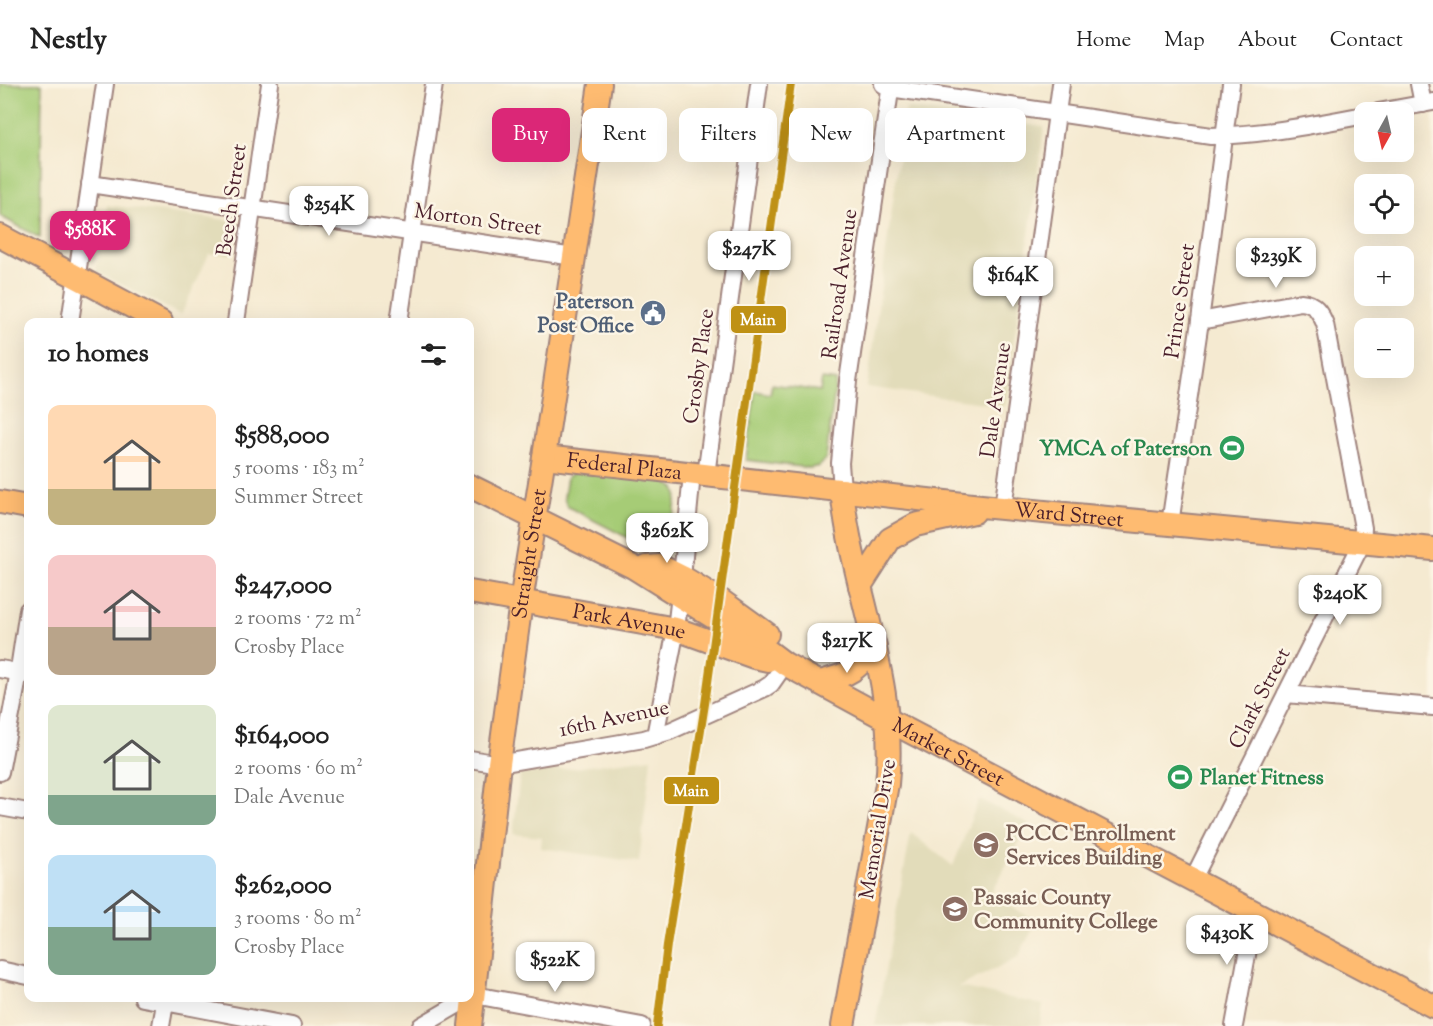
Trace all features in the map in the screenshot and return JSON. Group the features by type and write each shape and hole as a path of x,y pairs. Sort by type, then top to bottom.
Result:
{"main road":[{"name":"Straight Street","path":"474,995 477,900 499,764 520,602 600,84"},
{"path":"0,236 153,318"},
{"name":"Federal Plaza","path":"544,457 699,474"},
{"name":"Ward Street","path":"699,474 1003,508 1433,549"},
{"name":"Market Street","path":"474,488 633,567 681,586 777,658 888,720 1433,1006"},
{"name":"Memorial Drive","path":"842,490 845,524 875,646 888,720 889,762 887,784 843,1026"},
{"path":"0,502 24,506"},
{"path":"860,586 890,539 915,525 951,516 1003,508"},
{"name":"Park Avenue","path":"474,593 676,629 754,657 777,658"},
{"path":"820,682 845,676 856,669 875,646"},
{"name":"Straight Street","path":"470,1026 473,1002"}],"street":[{"path":"71,318 105,84"},
{"name":"Beech Street","path":"237,318 270,84"},
{"path":"400,318 434,84"},
{"name":"Crosby Place","path":"655,736 676,629 759,84"},
{"name":"Dale Avenue","path":"1003,508 1061,84"},
{"name":"Prince Street","path":"1170,524 1200,321 1231,84"},
{"path":"1419,84 1428,103"},
{"path":"888,85 1211,136 1279,131 1354,117"},
{"name":"Railroad Avenue","path":"842,490 840,463 848,381 888,85"},
{"name":"Morton Street","path":"90,184 574,257"},
{"name":"Clark Street","path":"1193,879 1362,543 1361,514 1325,324 1316,308 1301,302 1200,321"},
{"name":"16th Avenue","path":"474,760 499,764 655,736 670,731 771,684 777,658"},
{"path":"0,669 24,673 0,772"},
{"path":"1286,694 1433,707"},
{"path":"0,807 24,812"},
{"path":"1234,1026 1255,911"},
{"path":"0,970 24,975"},
{"path":"474,995 642,1026"},
{"path":"161,1026 166,1002"},
{"path":"176,1002 292,1026"},
{"path":"422,1026 462,1002"}],"shaded area":[{"path":"1026,125 1044,127 1005,406 867,387 898,162 1026,162"},
{"path":"107,205 235,221 231,254 209,254 181,315 96,271"},
{"path":"651,758 639,862 541,848 542,837 513,834 520,775"},
{"name":"Passaic County Community College","path":"979,799 1028,824 990,896 1037,921 1018,957 959,987 1043,1005 1039,1026 875,1026 911,833 953,866"}],"green space":[{"path":"0,84 42,84 40,238 0,216"},
{"path":"822,379 836,381 826,458 819,466 810,468 746,460 755,391 770,394 772,384 820,391"},
{"path":"575,472 663,481 675,488 677,495 669,548 657,553 568,507 564,498 567,477"}],"transit line":[{"name":"Main","path":"657,1026 667,945 705,704 791,84"}],"place":[{"name":"Paterson Post Office","path":"653,313"},
{"name":"YMCA of Paterson","path":"1232,448"},
{"name":"Planet Fitness","path":"1180,777"},
{"name":"PCCC Enrollment Services Building","path":"986,845"},
{"name":"Passaic County Community College","path":"955,909"}]}
